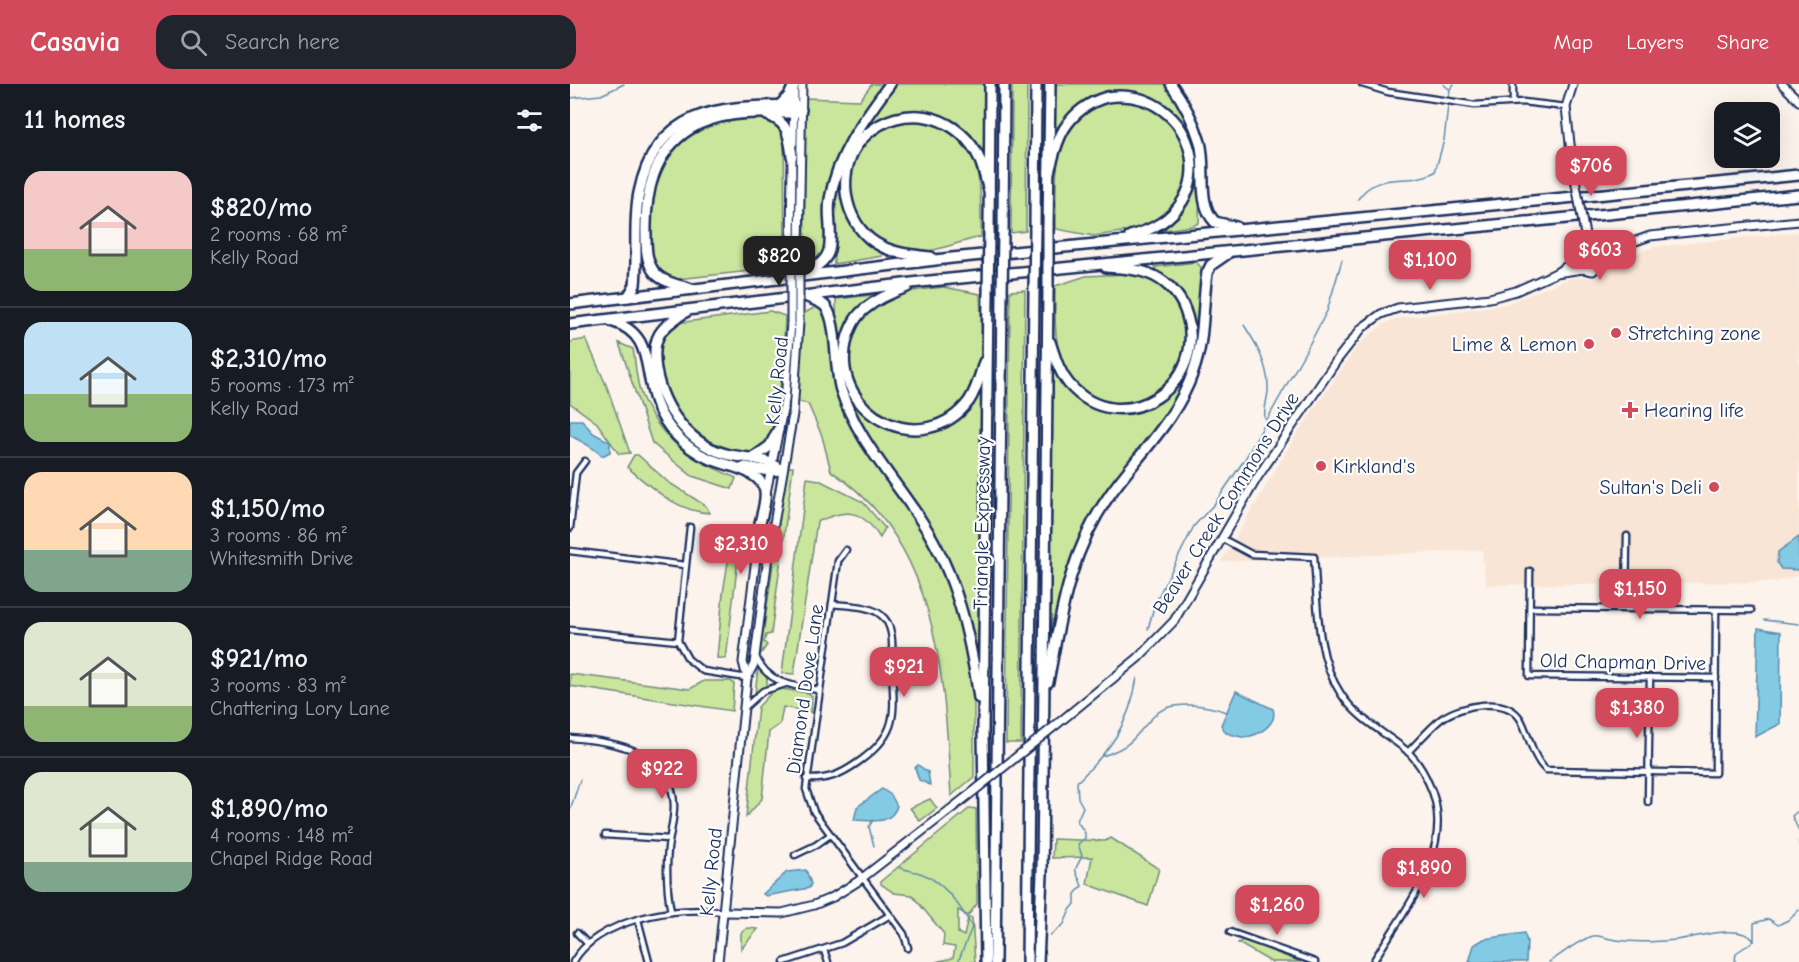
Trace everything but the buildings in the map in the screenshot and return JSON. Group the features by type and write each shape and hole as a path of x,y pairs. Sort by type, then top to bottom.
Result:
{"highway":[{"path":"780,105 789,96 794,84"},
{"path":"796,277 823,261 829,250 830,200 839,165 855,132 890,84"},
{"path":"986,962 983,899 983,730 990,84"},
{"name":"Triangle Expressway","path":"995,962 1004,84"},
{"path":"1027,962 1036,84"},
{"path":"1038,962 1044,708 1050,84"},
{"path":"1171,84 1187,111 1200,142 1206,210 1215,222 1247,229"},
{"path":"1049,172 1058,142 1070,121 1090,103 1127,95 1146,99 1167,110 1177,120 1188,139 1193,157 1191,179 1183,200 1161,223 1139,234 1101,243"},
{"path":"628,297 635,285 639,194 650,160 660,144 673,130 708,111 731,106 780,105 796,109"},
{"path":"692,289 656,275 648,259 646,202 655,169 668,150 690,129 716,118 796,109"},
{"path":"762,114 784,124 789,132 792,156"},
{"path":"952,258 896,253 872,241 852,216 846,197 845,175 853,154 865,135 884,122 911,116 931,116 952,124 964,136 976,153 989,191"},
{"path":"570,304 952,258 1799,175"},
{"path":"570,324 920,282 1799,195"},
{"path":"1044,708 1058,620 1077,555 1110,494 1168,420 1183,396 1193,373 1203,337 1207,273 1217,259 1233,251"},
{"path":"1047,335 1057,363 1070,385 1081,395 1103,405 1125,408 1152,400 1163,394 1182,372 1189,357 1191,329 1183,304 1173,290 1161,280 1146,273 1089,265"},
{"path":"920,282 875,301 864,309 850,331 843,355 844,371 849,386 867,411 880,421 898,427 914,429 940,423 968,402 977,385 988,346"},
{"path":"804,296 819,302 830,314 835,362 845,401 860,430 923,524 950,575 963,611 972,647 983,730"},
{"path":"689,310 664,326 656,340 655,361 665,402 681,424 702,443 718,451 752,459 782,470"},
{"path":"606,320 622,325 639,337 656,405 672,431 701,454 752,474 763,486 760,523"},
{"path":"752,459 770,446 778,430"},
{"path":"728,465 771,466"}],"street":[{"name":"Kelly Road","path":"747,678 754,664 796,386 796,109 794,84"},
{"name":"Kelly Road","path":"795,249 792,156 796,109 802,84"},
{"path":"1362,84 1388,92 1468,104 1513,102 1566,107"},
{"path":"1513,84 1513,102"},
{"path":"1573,84 1566,107 1572,162 1585,235 1601,261 1616,248"},
{"path":"1782,84 1799,101"},
{"path":"1594,249 1616,248 1659,234 1799,221"},
{"path":"1583,269 1580,256 1585,235"},
{"name":"Beaver Creek Commons Drive","path":"724,912 772,914 803,908 833,897 863,878 1138,658 1163,634 1185,606 1257,478 1337,360 1362,328 1391,310 1490,298 1516,291 1556,273 1594,249"},
{"name":"Beaver Creek Commons Drive","path":"1556,273 1583,269 1595,270 1601,261"},
{"name":"Kelly Road","path":"718,962 747,678 743,662 760,523 790,366 795,323"},
{"path":"570,528 576,473 585,461"},
{"path":"690,528 678,641 688,659 703,671 747,678"},
{"path":"1626,609 1628,536"},
{"path":"1223,539 1251,555 1314,557 1322,644 1330,674 1342,696 1367,722 1408,752 1423,771 1438,802 1437,840 1419,885 1373,962"},
{"name":"Diamond Dove Lane","path":"846,550 838,561 806,779 810,805 904,934 908,948"},
{"path":"570,551 685,565"},
{"path":"1530,571 1530,608 1751,610"},
{"path":"806,779 831,778 872,753 889,732 893,714 891,640 887,622 881,615 871,610 832,604"},
{"name":"Old Chapman Drive","path":"1530,608 1529,676 1716,678"},
{"path":"1408,752 1442,718 1462,709 1494,705 1508,708 1520,718 1546,770 1715,773 1716,610"},
{"path":"570,630 678,641"},
{"path":"755,655 766,673 784,684 819,690"},
{"path":"1648,802 1650,677"},
{"path":"744,708 763,691 784,684"},
{"path":"570,738 628,747 646,756 660,767 673,798 667,874 671,912"},
{"path":"660,767 676,755"},
{"path":"605,835 669,839"},
{"path":"795,855 807,851 830,835"},
{"path":"573,962 587,943 607,930 671,912 702,910 724,912"},
{"path":"784,962 854,938 890,915"},
{"path":"638,920 649,962"},
{"path":"1230,932 1315,962"},
{"path":"577,933 587,943"},
{"path":"824,950 828,962"}],"shaded area":[{"path":"1799,232 1799,575 1775,582 1486,585 1482,550 1221,562 1297,434 1359,344 1385,323 1395,319 1503,305 1571,278 1604,276 1612,261 1654,247"}],"green space":[{"path":"872,84 886,84 849,136 835,166 825,212 824,248 820,258 812,262 805,257 804,98 860,100"},
{"path":"895,84 987,84 986,159 982,159 972,141 957,125 938,114 928,112 911,115 861,135 858,134"},
{"path":"1012,84 1027,84 1026,231 1011,233"},
{"path":"1053,84 1166,84 1188,123 1185,124 1171,111 1155,102 1138,96 1121,94 1088,103 1073,113 1059,127 1055,127"},
{"path":"1126,98 1169,116 1186,142 1190,172 1176,205 1165,217 1135,230 1094,236 1056,229 1058,164 1062,144 1070,127 1082,114 1101,104"},
{"path":"750,119 768,120 784,130 785,259 769,269 677,279 662,271 653,258 649,240 652,198 658,178 675,148 692,135 710,126"},
{"path":"919,119 940,125 956,135 967,147 979,179 981,237 922,252 901,250 881,242 866,228 855,212 849,193 849,174 854,156 865,140 883,127 896,122"},
{"path":"1196,177 1200,177 1199,223 1164,230 1188,202"},
{"path":"838,181 841,181 844,203 851,222 864,239 882,252 882,256 834,264 832,216"},
{"path":"1196,262 1201,267 1198,343 1195,343 1193,320 1185,301 1172,285 1155,271 1155,267"},
{"path":"1125,274 1150,279 1171,292 1181,307 1187,329 1185,351 1177,371 1164,387 1147,398 1127,404 1106,402 1072,381 1059,352 1055,319 1055,286 1086,276"},
{"path":"943,287 980,294 982,343 976,380 969,394 959,406 939,419 912,425 889,420 869,407 856,388 848,366 848,342 858,321 877,303 901,293"},
{"path":"1025,290 1021,743 1006,743 1010,291"},
{"path":"872,295 851,319 844,332 840,353 837,353 836,299"},
{"path":"817,306 827,316 836,387 933,548 961,619 974,688 974,777 951,796 945,706 939,660 929,616 915,574 895,535 867,501 831,471 822,436 808,404 797,401 803,314"},
{"path":"770,311 785,316 776,420 768,444 752,453 741,453 708,441 692,431 682,420 665,393 660,377 660,347 666,334 677,323"},
{"path":"586,339 607,387 630,453 619,454 597,423 570,403 570,342"},
{"path":"619,343 633,349 641,393 660,428 681,449 693,457 736,478 732,489 692,476 652,443"},
{"path":"1050,365 1054,365 1089,403 1130,406 1152,403 1172,390 1183,378 1186,379 1151,436 1080,538 1066,572 1054,620 1050,620 1048,599"},
{"path":"977,396 981,396 983,421 981,661 978,661 963,603 941,547 849,401 851,399 865,414 884,427 916,434 939,424"},
{"path":"634,455 638,455 668,482 706,506 710,513 686,508 655,490 627,467"},
{"path":"787,467 793,467 771,634 766,635 764,642 767,645 760,655"},
{"path":"807,478 819,480 863,502 885,528 880,538 867,521 845,513 817,522 794,674 782,673"},
{"path":"731,543 740,543 726,659 717,658 723,593"},
{"path":"758,669 767,678 767,686 755,694"},
{"path":"570,674 690,689 704,681 731,681 734,684 732,711 570,686"},
{"path":"775,688 808,693 812,696 811,712 783,707 780,724 769,732 762,799 746,817 758,707 771,693 770,690"},
{"path":"930,799 937,808 920,821 910,808"},
{"path":"970,808 976,809 977,904 968,916 958,910 958,933 964,936 968,918 972,918 975,962 935,962 953,958 955,947 943,945 944,934 912,895 894,893 881,884 881,881"},
{"path":"1111,838 1159,869 1148,906 1087,884 1092,857 1052,858 1053,839 1105,841"},
{"path":"747,928 758,929 741,949 741,933"},
{"path":"1243,940 1301,962 1271,962 1238,943"}],"water":[{"path":"570,420 582,420 593,433 610,442 610,452 602,456 570,435"},
{"path":"1799,537 1799,570 1781,569 1777,563 1778,552"},
{"path":"1758,628 1781,632 1780,724 1755,737"},
{"path":"1236,691 1273,709 1273,719 1266,728 1246,737 1226,733 1221,725"},
{"path":"918,765 928,772 930,785 919,780 915,768"},
{"path":"882,789 891,795 897,806 890,817 873,821 854,820 857,807"},
{"path":"806,870 811,884 809,888 766,896 763,894 787,872"},
{"path":"1524,933 1527,941 1526,962 1469,962 1474,945 1484,939"}],"waterway":[{"path":"570,98 601,95 624,84"},
{"path":"1443,84 1449,89"},
{"path":"1358,199 1375,184 1425,176 1435,172 1444,140 1450,89 1454,84"},
{"path":"1148,629 1155,603 1194,526 1215,503 1245,459 1327,311 1342,260"},
{"path":"1244,325 1266,370 1268,390 1265,419"},
{"path":"1764,620 1799,624"},
{"path":"1050,936 1064,924 1075,904 1075,894 1082,886 1076,871 1082,856 1078,844 1085,838 1085,833 1077,821 1083,807 1078,798 1077,782 1100,758 1117,735 1134,695 1137,678"},
{"path":"1103,756 1128,744 1154,716 1169,707 1189,705 1226,712"},
{"path":"570,810 580,780"},
{"path":"1799,810 1792,816 1799,831"},
{"path":"873,820 869,827 874,846"},
{"path":"1799,841 1799,846"},
{"path":"898,867 920,873 937,882 963,911 972,927 958,962"},
{"path":"1735,962 1736,953 1754,941 1754,923 1769,919 1778,925 1790,919 1799,910"},
{"path":"1549,962 1593,936 1652,942 1728,932 1747,935 1754,941"}],"place":[{"name":"Stretching zone","path":"1616,333"},
{"name":"Lime & Lemon","path":"1589,344"},
{"name":"Hearing life","path":"1630,410"},
{"name":"Kirkland's","path":"1321,466"},
{"name":"Sultan's Deli","path":"1714,487"}]}
